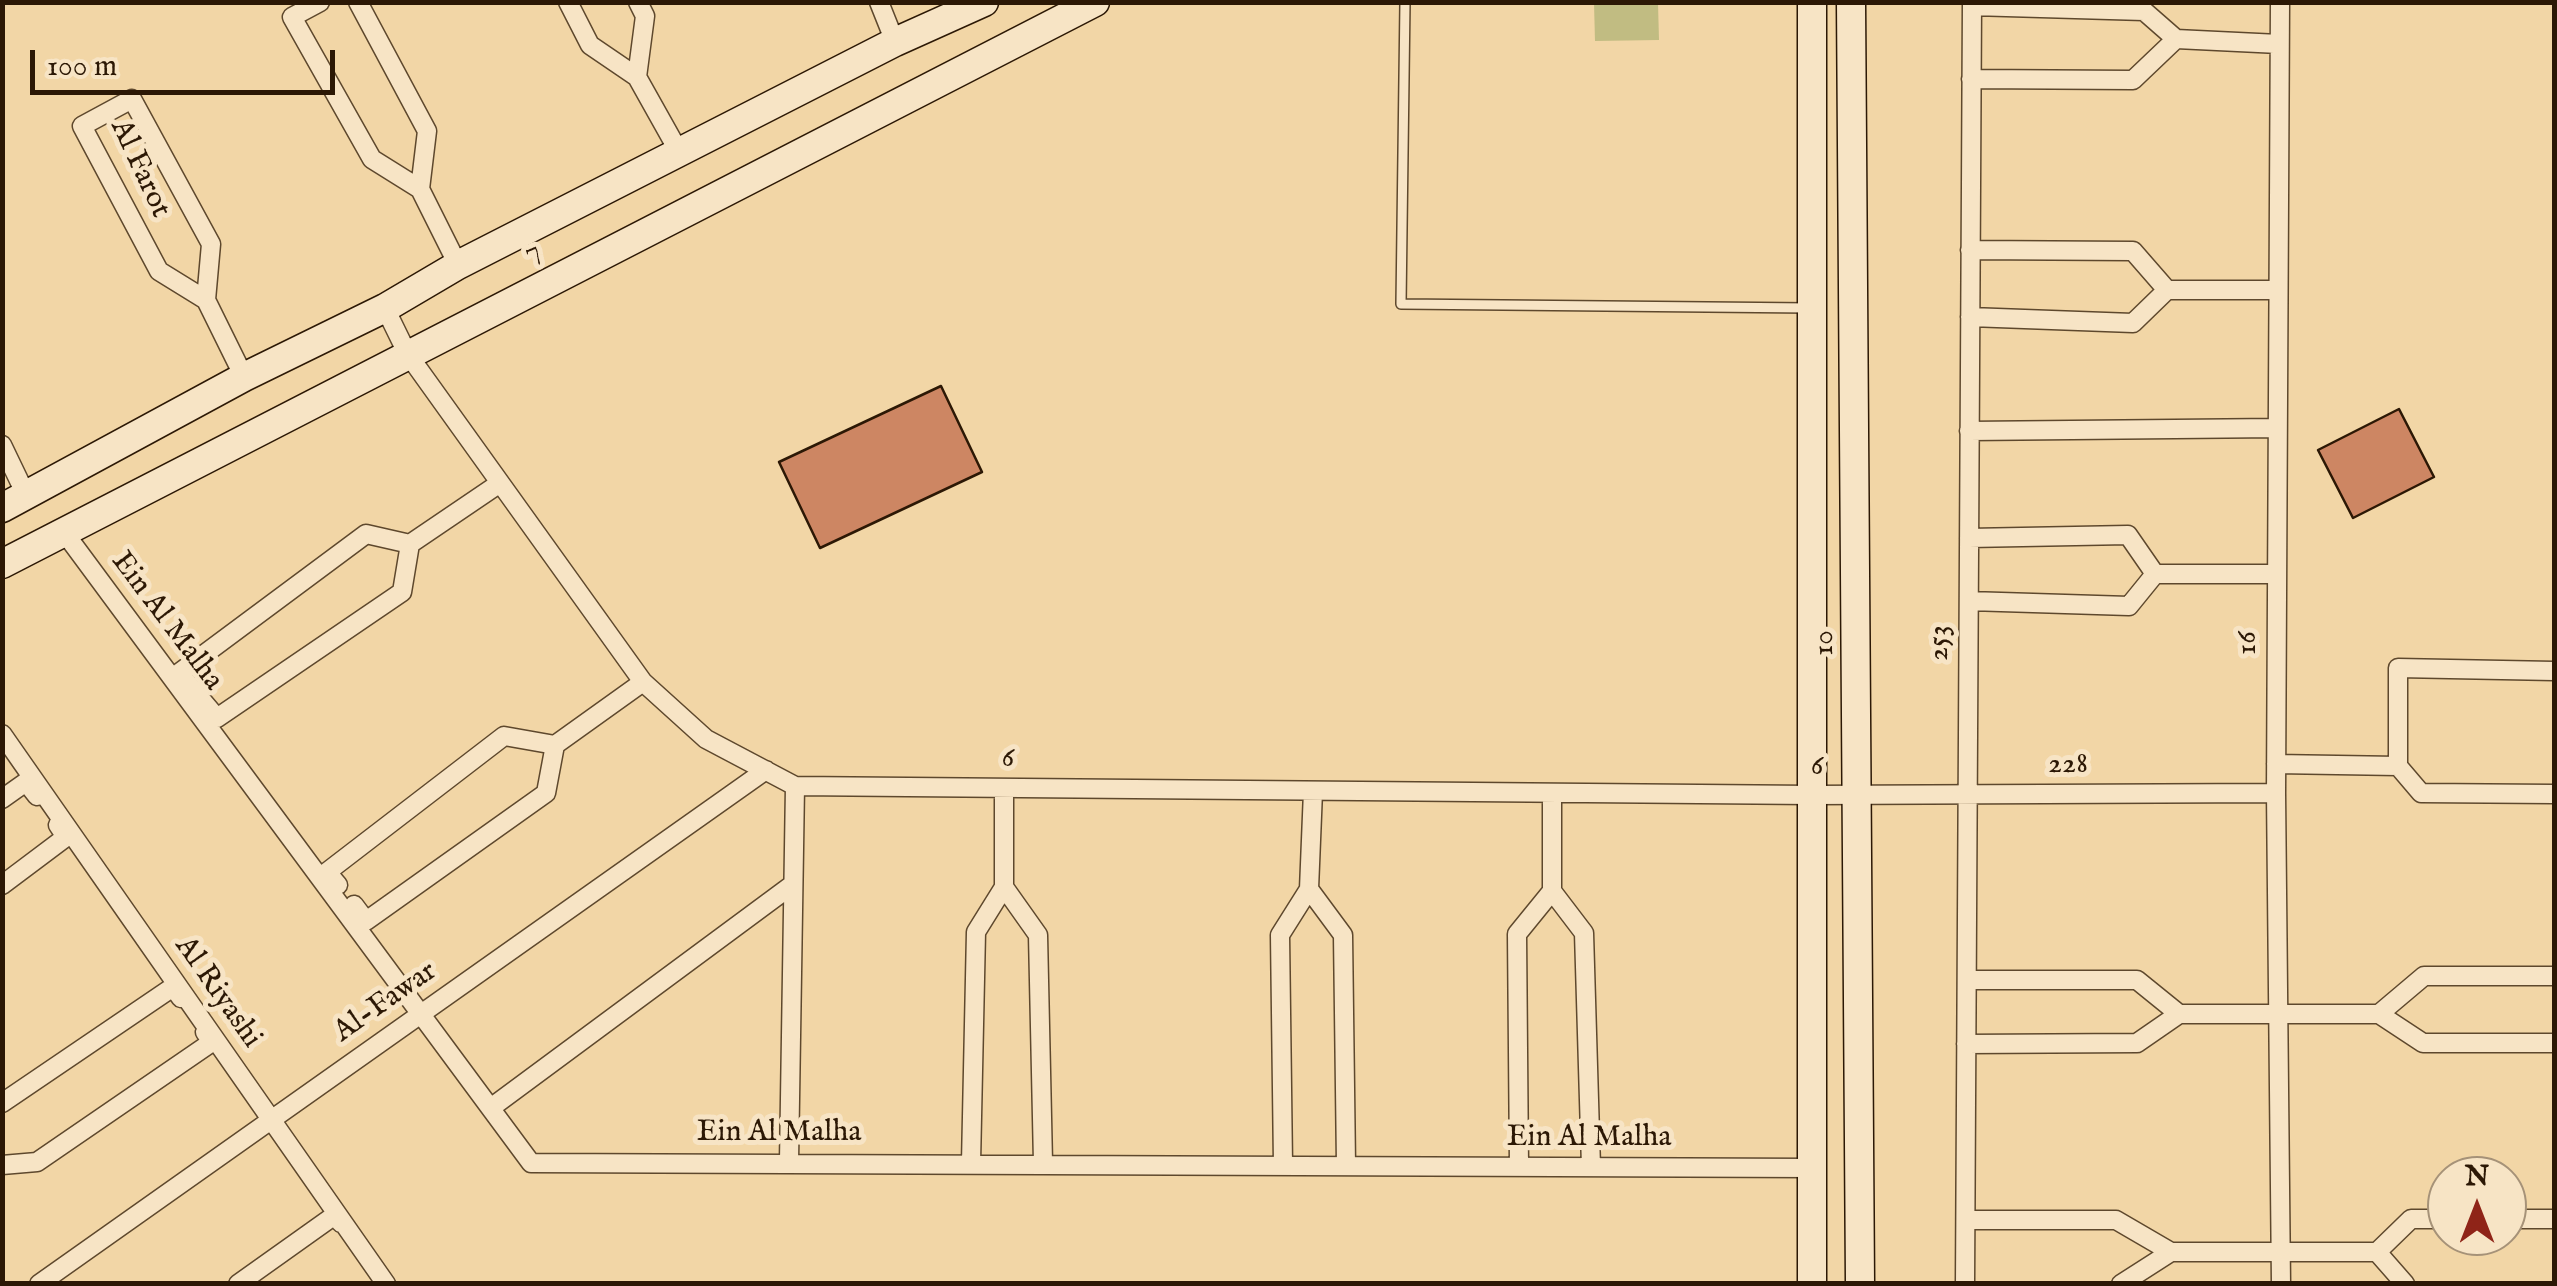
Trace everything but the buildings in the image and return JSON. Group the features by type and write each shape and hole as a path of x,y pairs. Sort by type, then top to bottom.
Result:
{"street":[{"path":"320,2 292,17 372,159 420,189 458,265"},
{"path":"358,2 426,131 420,189"},
{"path":"568,2 590,45 637,77 679,152"},
{"path":"637,77 646,16 638,2"},
{"path":"879,2 895,42"},
{"name":"7","path":"14,501 384,308 458,265 895,42 984,2"},
{"name":"7","path":"2,564 1095,2"},
{"name":"10","path":"1812,2 1812,1284"},
{"name":"10","path":"1850,2 1860,795 1860,1284"},
{"name":"16","path":"2280,2 2276,794 2282,1284"},
{"path":"1972,4 2144,11 2176,40 2279,44"},
{"name":"253","path":"1965,1284 1972,4"},
{"path":"1971,79 2134,80 2176,40"},
{"name":"Al Farot","path":"132,99 211,244 206,300 159,271 82,126 132,99"},
{"path":"1970,250 2134,251 2167,290"},
{"path":"1970,317 2134,323 2167,290 2278,290"},
{"path":"206,300 244,378"},
{"name":"6","path":"384,308 407,354 643,682 706,740 795,786 1860,795"},
{"path":"1970,431 2278,428"},
{"path":"2,445 14,501"},
{"path":"410,544 366,534 179,674 217,718 402,592 410,544 500,483"},
{"name":"Ein Al Malha","path":"64,532 531,1163 789,1161 1812,1168"},
{"path":"1969,538 2128,535 2155,574"},
{"path":"2155,574 2276,574"},
{"path":"1969,601 2129,606 2155,574"},
{"path":"2554,671 2398,668 2398,766 2421,793 2554,794"},
{"path":"555,746 504,736 327,872 366,921 546,794 555,746 643,682"},
{"name":"Al Riyashi","path":"2,734 386,1284"},
{"path":"2276,764 2398,766"},
{"name":"Al-Fawar","path":"39,1284 766,770"},
{"path":"2,799 26,782 66,838 2,885"},
{"path":"789,1161 795,786"},
{"path":"971,1162 976,932 1004,887 1004,788"},
{"path":"1282,1164 1280,936 1309,889 1313,791"},
{"path":"1552,793 1552,891 1584,934 1591,1166"},
{"name":"228","path":"1860,795 2276,794"},
{"path":"492,1107 792,885"},
{"path":"1004,887 1038,936 1043,1163"},
{"path":"1309,889 1344,935 1346,1165"},
{"path":"1519,1166 1517,934 1552,891"},
{"path":"2379,1014 2424,976 2554,976"},
{"path":"1967,980 2137,980 2179,1014"},
{"path":"2,1102 173,988 212,1042 37,1162 2,1165"},
{"path":"1966,1044 2137,1042 2179,1014 2379,1014 2422,1042 2554,1042"},
{"path":"238,1284 336,1215 377,1273 363,1284"},
{"path":"1966,1220 2116,1220 2171,1252 2377,1252 2411,1219 2427,1219"},
{"path":"2527,1219 2554,1219"},
{"path":"2121,1284 2171,1252"},
{"path":"2377,1252 2405,1284"}],"lane":[{"path":"1405,2 1401,304 1812,308"}],"shaded area":[{"path":"1594,3 1658,3 1659,40 1595,41"}]}
